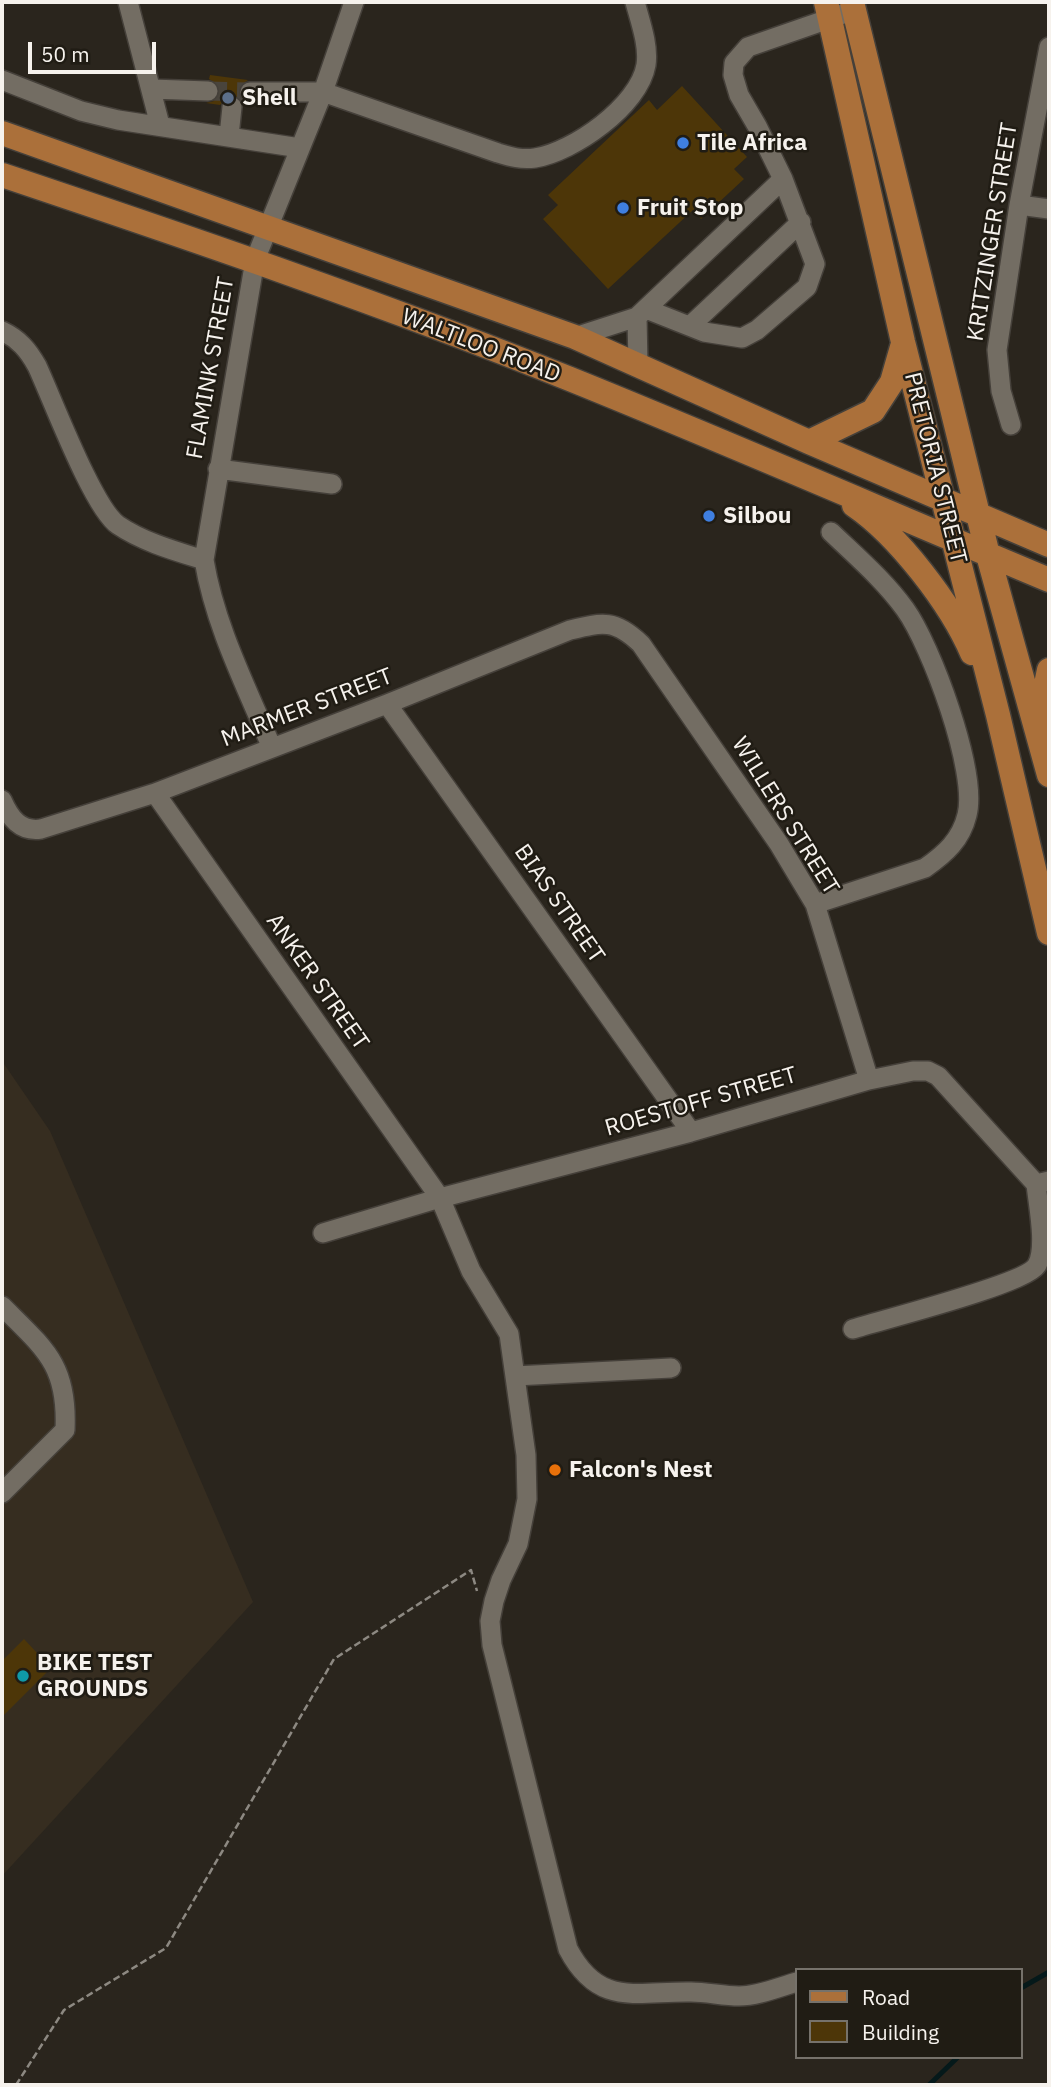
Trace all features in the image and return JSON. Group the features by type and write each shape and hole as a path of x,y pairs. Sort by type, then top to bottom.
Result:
{"main road":[{"name":"PRETORIA STREET","path":"853,6 988,555 1049,775"},
{"name":"PRETORIA STREET","path":"828,9 903,342 998,715 1049,933"},
{"name":"WALTLOO ROAD","path":"2,132 575,337 943,501 1049,545"},
{"name":"WALTLOO ROAD","path":"2,175 255,260 568,378 1049,580"},
{"path":"809,442 873,411 892,382 903,342"},
{"path":"818,481 858,508 883,530 933,588 961,632 998,715"},
{"path":"1042,748 1043,699 1049,670"}],"street":[{"path":"128,2 160,125"},
{"name":"FLAMINK STREET","path":"272,748 221,627 209,591 204,560 255,260 324,92 354,2"},
{"path":"250,92 324,92 513,158 526,159 548,155 578,142 593,131 622,107 638,84 646,65 644,37 635,2"},
{"path":"642,313 725,337 743,338 757,330 807,287 816,264 783,179 739,95 733,75 734,63 748,47 828,9 853,6"},
{"name":"KRITZINGER STREET","path":"1011,425 1001,391 998,349 1019,205 1049,47"},
{"path":"2,80 81,111 118,120 300,148"},
{"path":"151,89 208,91"},
{"path":"229,136 232,107"},
{"path":"575,337 642,313 783,179"},
{"path":"1019,205 1049,209"},
{"path":"690,326 801,222"},
{"path":"638,365 642,313"},
{"path":"2,331 27,349 37,366 96,497 110,519 119,526 167,548 204,560"},
{"path":"218,469 332,484"},
{"path":"815,904 925,868 940,858 960,834 968,814 970,786 935,665 906,611 877,575 831,532"},
{"name":"WILLERS STREET","path":"597,623 613,623 641,643 779,844 815,904 869,1080"},
{"name":"MARMER STREET","path":"2,800 10,816 20,825 33,830 155,793 570,630 597,623"},
{"name":"BIAS STREET","path":"387,704 691,1132"},
{"name":"ANKER STREET","path":"155,793 440,1198 471,1271 509,1334 526,1455 527,1499 518,1545 500,1580 492,1611 492,1645 568,1949 577,1965 591,1980 626,1995 689,1992 743,1996 796,1982"},
{"name":"ROESTOFF STREET","path":"323,1233 440,1198 691,1132 869,1080 914,1071 928,1071 938,1076 1043,1183"},
{"path":"853,1329 996,1286 1031,1272 1040,1255 1043,1183"},
{"path":"2,1307 44,1348 59,1372 66,1403 65,1430 2,1493"},
{"path":"515,1376 671,1368"}],"path":[{"path":"16,2085 64,2010 166,1948 334,1659 471,1570 478,1595"}],"shaded area":[{"path":"2,1061 50,1131 253,1602 2,1876"}],"building":[{"path":"210,75 248,80 239,87 239,97 228,96 220,105 206,103 214,101 220,92 218,85 209,79"},
{"path":"682,86 747,157 734,169 744,179 701,219 693,210 608,289 543,219 558,205 548,195 649,100 657,110"},
{"name":"BIKE TEST GROUNDS","path":"24,1639 51,1668 2,1717 2,1661"}],"waterway":[{"path":"1023,1987 1049,1972"},
{"path":"929,2085 956,2059"}],"tunnel":[{"path":"208,91 250,92"}],"place":[{"name":"Shell","path":"228,98"},
{"name":"Tile Africa","path":"683,143"},
{"name":"Fruit Stop","path":"623,208"},
{"name":"Silbou","path":"709,516"},
{"name":"Falcon's Nest","path":"555,1470"},
{"name":"BIKE TEST GROUNDS","path":"23,1676"}]}
